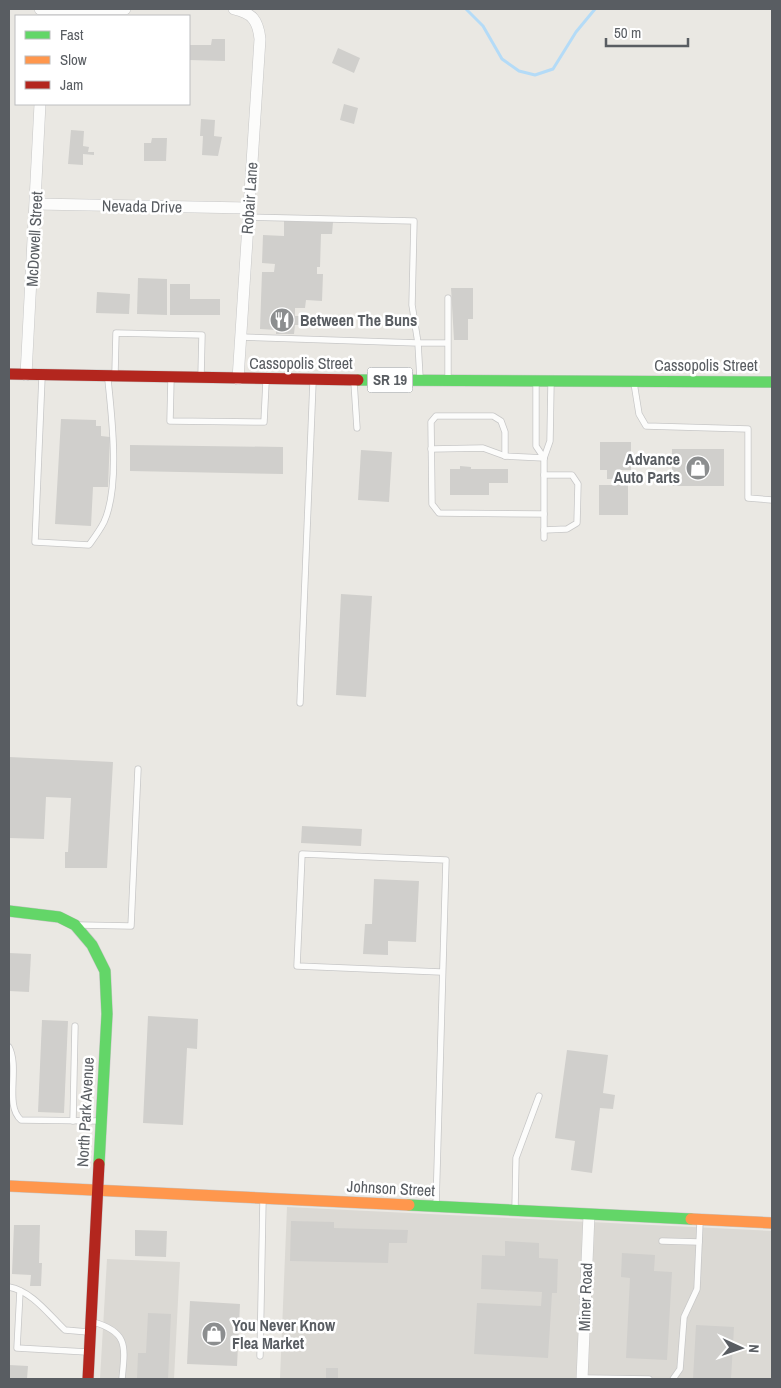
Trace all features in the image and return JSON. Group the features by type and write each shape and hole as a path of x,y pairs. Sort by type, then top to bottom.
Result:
{"street":[{"path":"40,9 125,9"},
{"name":"Robair Lane","path":"234,9 246,11 254,18 258,25 260,39 247,213 238,379"},
{"name":"McDowell Street","path":"26,375 40,105"},
{"name":"Nevada Drive","path":"36,204 247,213"},
{"name":"Cassopolis Street","path":"9,374 313,380 772,382"},
{"name":"North Park Avenue","path":"9,910 59,917 75,925 92,945 105,971 106,1014 88,1379"},
{"name":"Johnson Street","path":"9,1186 772,1223"},
{"name":"Miner Road","path":"582,1379 589,1215"}],"lane":[{"path":"247,213 414,221 412,305 418,343 420,380"},
{"path":"448,298 448,380"},
{"path":"42,375 35,542 89,545 104,522 111,494 114,437 111,377 116,332 202,335 201,378"},
{"path":"241,337 291,340 447,343"},
{"path":"171,378 170,421 264,422 266,379"},
{"path":"300,703 313,380"},
{"path":"354,380 357,428"},
{"path":"536,380 536,446 544,458"},
{"path":"544,538 544,458 550,441 552,381"},
{"path":"634,381 639,414 646,426 748,429 748,498 772,500"},
{"path":"506,456 505,432 501,421 492,416 436,416 431,422 432,504 439,513 544,514"},
{"path":"431,449 482,448 506,456 544,458"},
{"path":"544,475 572,475 578,484 577,523 567,529 544,530"},
{"path":"75,925 131,926 138,769"},
{"path":"436,1207 442,1006 441,972 446,860 302,854 297,966 441,972"},
{"path":"73,1121 75,1026"},
{"path":"9,1048 14,1057 14,1110 21,1120 101,1122"},
{"path":"515,1211 516,1158 538,1096"},
{"path":"260,1356 263,1198"},
{"path":"673,1379 680,1369 684,1317 697,1289 700,1220"},
{"path":"662,1241 699,1242"},
{"path":"9,1287 20,1290 36,1301 65,1330 109,1327 121,1338 124,1347 122,1379"},
{"path":"20,1290 17,1348 89,1353"},
{"path":"582,1379 650,1379"}],"shaded area":[{"path":"287,1207 772,1231 772,1379 280,1379"},
{"path":"107,1259 180,1262 174,1379 100,1379"}],"building":[{"path":"212,39 225,39 225,61 190,60 190,45 211,45"},
{"path":"338,48 360,58 354,73 332,63"},
{"path":"344,104 358,108 354,124 340,120"},
{"path":"201,119 215,120 214,136 222,137 218,156 202,155 203,136 200,136"},
{"path":"71,130 84,131 83,146 89,147 88,152 94,152 94,155 83,154 83,165 68,164"},
{"path":"152,138 167,138 166,161 144,161 144,143 151,143"},
{"path":"284,221 333,222 332,234 321,234 320,267 317,267 317,274 323,274 322,301 306,300 305,308 295,308 295,316 300,316 300,325 295,325 294,334 276,334 276,330 260,329 262,272 274,272 275,264 262,263 263,235 284,236"},
{"path":"138,278 167,279 167,315 137,314"},
{"path":"170,284 190,284 190,299 220,299 220,315 170,315"},
{"path":"451,288 473,288 473,319 468,319 468,340 454,340"},
{"path":"97,292 130,294 129,314 96,313"},
{"path":"61,419 96,420 96,426 101,426 101,436 110,437 108,487 93,487 91,526 55,524"},
{"path":"600,442 631,442 631,470 621,470 621,479 607,479 607,470 600,470"},
{"path":"130,445 283,447 283,474 130,471"},
{"name":"Advance Auto Parts","path":"672,449 724,449 724,486 672,486"},
{"path":"361,450 392,452 389,502 358,500"},
{"path":"460,466 471,467 471,469 508,469 508,483 489,483 489,495 450,495 450,469 460,469"},
{"path":"599,485 628,485 628,515 599,515"},
{"path":"341,594 372,596 366,697 336,695"},
{"path":"9,757 113,762 107,868 65,868 65,852 68,852 71,798 46,797 44,839 9,838"},
{"path":"302,826 362,829 361,846 301,843"},
{"path":"374,879 419,881 416,942 388,941 388,955 363,954 365,924 372,924"},
{"path":"9,953 31,954 29,992 9,991"},
{"path":"148,1016 198,1019 197,1049 187,1048 183,1125 143,1123"},
{"path":"42,1020 68,1021 64,1113 38,1112"},
{"path":"567,1050 608,1055 603,1093 615,1095 613,1109 600,1108 592,1173 571,1170 575,1141 555,1138"},
{"path":"291,1221 334,1222 334,1228 408,1230 407,1243 389,1243 388,1263 290,1261"},
{"path":"14,1225 40,1225 39,1263 42,1263 41,1286 30,1286 31,1275 12,1274"},
{"path":"135,1230 167,1231 166,1257 135,1256"},
{"path":"505,1241 539,1243 539,1258 558,1259 557,1293 552,1293 548,1358 474,1354 477,1303 541,1306 542,1292 481,1289 482,1255 505,1256"},
{"path":"622,1253 655,1255 654,1271 672,1272 667,1360 626,1358 630,1278 621,1277"},
{"name":"You Never Know Flea Market","path":"190,1301 240,1304 237,1366 187,1364"},
{"path":"148,1313 171,1314 168,1379 137,1379 138,1353 146,1353"},
{"path":"696,1325 734,1327 731,1379 693,1379"},
{"path":"9,1365 28,1366 27,1379 9,1379"},
{"path":"326,1368 338,1368 338,1379 326,1379"}],"waterway":[{"path":"466,9 483,26 502,59 519,71 535,75 553,69 576,32 595,9"}],"traffic: fast":[{"path":"358,380 772,382"},
{"path":"9,911 59,917 75,925 92,945 105,971 107,1014 99,1164"},
{"path":"409,1205 691,1219"}],"traffic: slow":[{"path":"9,1186 409,1205"},
{"path":"691,1219 772,1223"}],"traffic: jam":[{"path":"9,374 358,380"},
{"path":"88,1379 99,1164"}],"place":[{"name":"Between The Buns","path":"282,320"},
{"name":"Advance Auto Parts","path":"698,468"},
{"name":"You Never Know Flea Market","path":"214,1334"}]}
